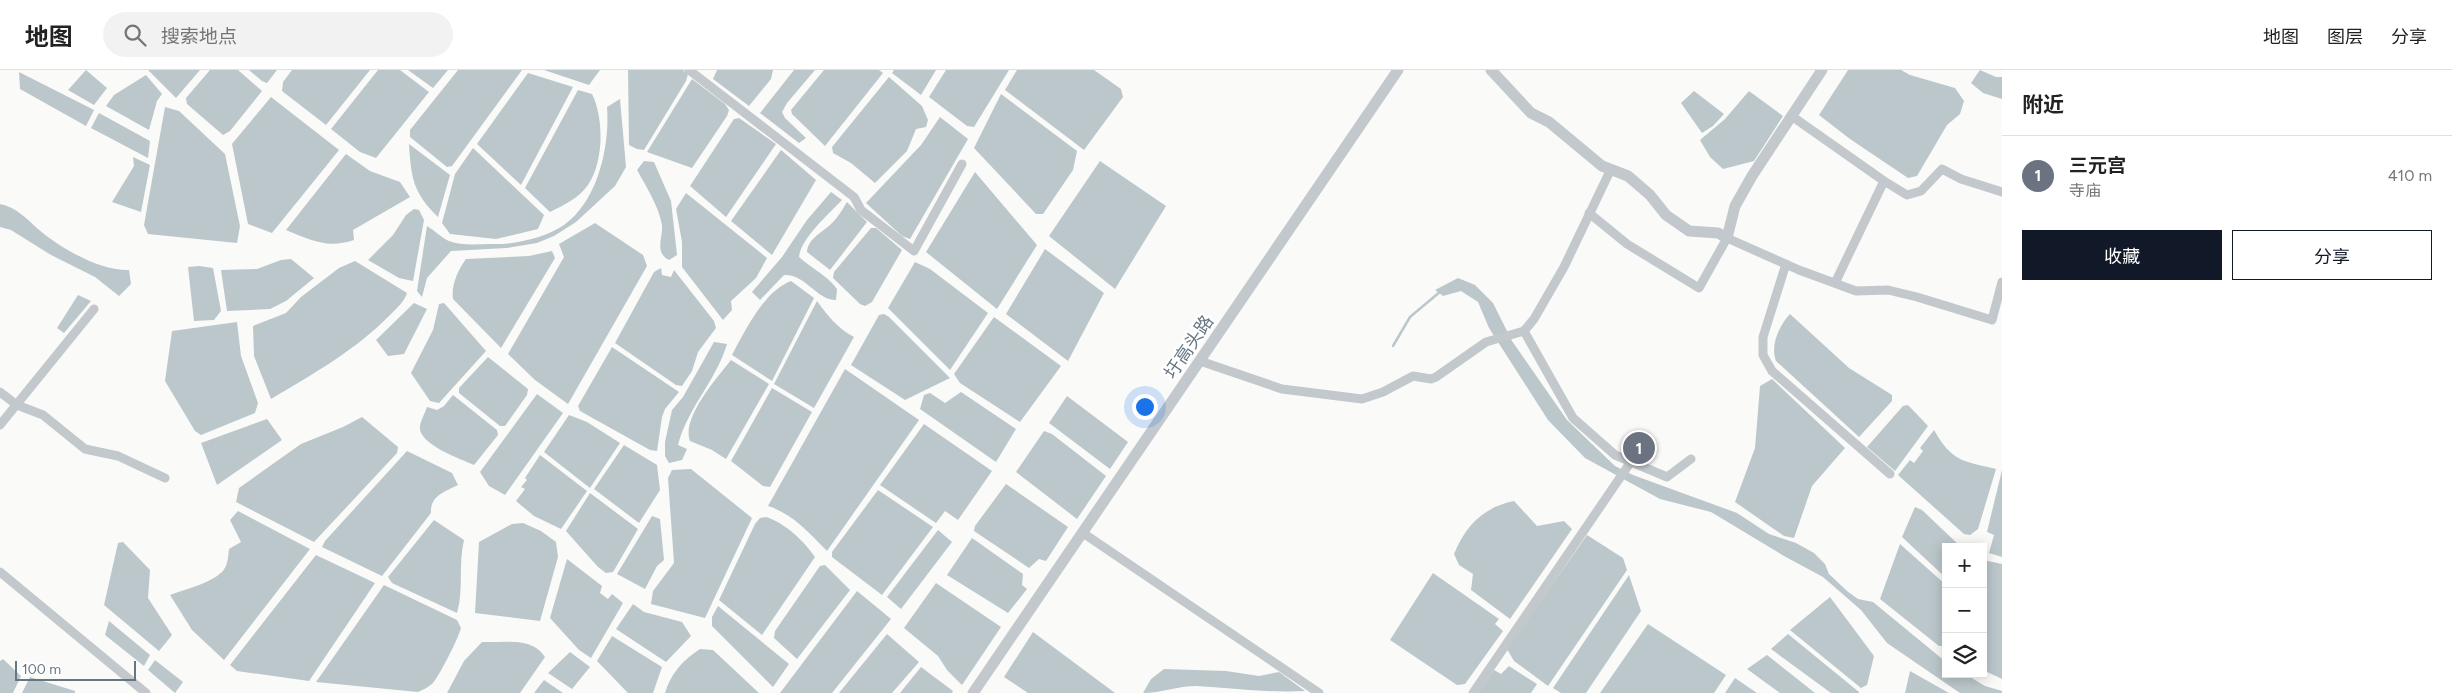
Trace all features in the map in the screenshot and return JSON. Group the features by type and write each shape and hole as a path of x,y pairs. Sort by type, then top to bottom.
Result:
{"street":[{"path":"689,70 854,197 861,210 914,251 962,164"},
{"name":"圩高头路","path":"973,693 1398,70"},
{"path":"1491,70 1531,113 1549,122 1602,166 1628,176 1650,195 1666,215 1689,231 1718,234 1786,264 1856,291 1888,290 1992,320 1998,312 2002,282"},
{"path":"1589,213 1627,244 1700,288 1727,238 1735,206 1752,176 1822,70"},
{"path":"1792,117 1907,195 1921,191 1942,169 1961,179 2002,192"},
{"path":"1200,362 1282,389 1362,399 1382,392 1413,376 1431,379 1436,377 1492,340 1524,331 1534,319 1564,267 1611,170"},
{"path":"1835,283 1884,181"},
{"path":"1786,264 1763,337 1764,355 1772,371 1890,474"},
{"path":"0,425 94,309"},
{"path":"1524,331 1573,418 1628,466 1667,477 1691,459"},
{"path":"0,392 16,405 43,415 85,449 118,456 165,478"},
{"path":"1473,693 1628,466"},
{"path":"1083,533 1319,693"},
{"path":"0,572 146,693"}],"shaded area":[{"path":"86,70 107,88 94,105 68,90"},
{"path":"148,70 200,70 176,98"},
{"path":"210,70 238,70 262,91 230,131 223,135 187,104 186,98"},
{"path":"249,70 277,70 267,83"},
{"path":"292,70 370,70 326,125 282,91 283,82"},
{"path":"378,70 400,70 429,92 376,158 360,152 331,129"},
{"path":"408,70 448,70 433,88"},
{"path":"458,70 522,70 452,166 447,167 410,137 410,130"},
{"path":"544,70 600,70 589,85"},
{"path":"628,70 683,70 688,74 686,81 644,150 629,145"},
{"path":"717,70 773,70 771,79 749,106 713,79"},
{"path":"794,70 815,70 787,103 782,112 785,118 806,138 799,143 760,113"},
{"path":"824,70 879,70 883,73 825,146 792,114 791,110"},
{"path":"894,70 936,70 921,95 892,73"},
{"path":"946,70 1009,70 974,127 967,126 929,97"},
{"path":"1017,70 1094,70 1121,89 1123,97 1084,150 1005,90"},
{"path":"1848,70 1901,70 1910,75 1955,88 1964,101 1960,114 1947,125 1917,176 1908,178 1850,139 1819,115"},
{"path":"1980,70 1996,77 2002,77 2002,99 1983,93 1971,83"},
{"path":"19,72 94,110 86,126 20,89"},
{"path":"528,73 573,87 521,185 477,144"},
{"path":"146,75 162,94 157,101 149,130 106,106 114,95"},
{"path":"889,77 922,106 928,120 926,127 916,129 907,151 875,183 851,163 833,153 832,147"},
{"path":"692,79 725,104 729,110 727,116 692,168 647,152"},
{"path":"578,90 592,94 599,115 600,140 597,164 584,190 571,201 550,212 525,188"},
{"path":"1694,91 1724,114 1713,126 1702,133 1681,103"},
{"path":"1749,91 1783,116 1754,161 1723,169 1710,157 1700,140 1725,119"},
{"path":"1001,94 1077,151 1073,170 1043,214 1036,214 974,148"},
{"path":"271,97 339,150 272,233 248,224 232,144"},
{"path":"620,99 626,167 615,186 576,222 554,236 537,243 507,248 451,251 427,278 422,297 417,291 427,226 446,240 454,243 500,244 529,240 548,234 564,225 576,215 593,187 604,155 607,107"},
{"path":"165,107 179,111 225,154 240,226 237,243 148,234 144,225"},
{"path":"99,113 150,141 148,158 91,128"},
{"path":"940,117 968,139 910,239 902,236 866,203 921,145"},
{"path":"739,118 776,144 726,217 690,186 734,119"},
{"path":"409,144 450,175 438,217 418,192 412,175"},
{"path":"473,148 544,215 538,229 496,239 450,234 442,223 455,174"},
{"path":"781,150 816,180 772,255 731,221"},
{"path":"346,154 370,171 400,182 410,197 353,230 354,240 344,243 319,242 286,230"},
{"path":"133,157 150,165 141,212 112,202 134,166"},
{"path":"644,161 654,162 671,201 677,255 669,260 664,257 660,249 662,225 658,211 637,170"},
{"path":"1100,161 1166,206 1115,289 1049,236"},
{"path":"975,172 1037,245 997,309 926,252"},
{"path":"831,192 842,200 810,235 799,257 833,284 837,289 836,300 823,296 799,278 784,275 760,300 752,292 782,257 807,220"},
{"path":"686,193 767,258 756,278 731,301 732,310 723,320 682,267 682,242 676,209"},
{"path":"847,202 867,222 830,270 807,252 808,247 835,220"},
{"path":"0,204 25,217 57,244 69,251 106,267 129,270 131,284 119,296 95,277 51,255 11,230 0,227"},
{"path":"414,209 419,210 424,220 413,281 399,278 368,260 393,235 406,215"},
{"path":"595,223 643,255 647,266 568,404 535,380 508,354 564,257 559,244"},
{"path":"871,228 876,228 902,250 872,302 865,306 860,304 833,278 834,272"},
{"path":"1045,249 1104,293 1068,361 1006,314"},
{"path":"552,251 555,258 501,348 453,299 453,288 456,278 466,259 529,256"},
{"path":"291,259 314,278 286,301 270,309 227,311 221,270 257,269 281,260"},
{"path":"355,261 407,293 404,299 378,327 349,350 271,399 254,356 253,326 286,313 301,297 339,268"},
{"path":"915,262 930,269 988,313 950,370 888,308"},
{"path":"188,267 213,268 221,311 214,320 194,321"},
{"path":"661,268 662,275 671,277 674,270 714,321 716,328 698,352 692,371 682,386 676,385 615,343 654,272"},
{"path":"1458,278 1475,285 1493,303 1512,341 1567,420 1615,466 1633,475 1737,513 1769,534 1796,543 1814,553 1825,564 1829,574 1847,591 1858,599 1873,602 1942,659 1942,678 1972,678 1985,686 2002,691 2002,693 1960,693 1887,643 1861,610 1823,577 1711,512 1660,499 1585,458 1548,420 1489,328 1478,302 1461,291 1443,296 1435,290"},
{"path":"791,281 814,298 772,381 732,355 764,302 781,286"},
{"path":"78,295 91,301 64,333 57,328"},
{"path":"817,301 838,326 854,337 814,408 774,384"},
{"path":"414,303 427,309 404,354 388,356 376,340"},
{"path":"444,303 486,351 439,403 430,401 411,373 433,330 439,304"},
{"path":"884,314 950,378 905,400 851,365 879,315"},
{"path":"1790,314 1849,368 1892,395 1892,401 1859,437 1776,361 1774,355 1775,342 1782,324"},
{"path":"994,317 1061,366 1020,422 960,383 954,374"},
{"path":"237,322 241,356 258,403 255,413 201,435 195,431 165,381 172,331"},
{"path":"714,342 727,344 716,370 688,418 678,445 687,449 682,460 669,463 665,456 665,442 672,410 683,397"},
{"path":"612,347 679,392 665,409 662,417 657,451 650,450 580,411 578,406"},
{"path":"488,357 528,389 527,395 505,426 500,426 459,393 459,388"},
{"path":"731,360 769,384 726,459 712,450 690,441 689,432 695,410"},
{"path":"845,369 919,420 827,551 793,519 768,506"},
{"path":"1772,379 1845,448 1812,486 1794,538 1784,536 1735,502 1755,448 1760,386"},
{"path":"772,388 812,412 770,487 763,486 731,461"},
{"path":"961,392 1016,429 996,462 920,409 924,395 930,393 945,403"},
{"path":"537,394 563,413 505,495 489,486 480,472"},
{"path":"453,395 497,430 498,435 474,465 432,445 421,433 420,426 427,407 437,410 444,406"},
{"path":"1067,396 1128,442 1110,469 1049,423"},
{"path":"1908,405 1928,426 1895,471 1867,447 1903,406"},
{"path":"569,415 587,422 620,443 590,488 544,452"},
{"path":"362,417 398,447 397,453 314,542 236,502 239,488 301,444"},
{"path":"267,419 282,440 217,485 201,443"},
{"path":"924,424 992,471 958,520 945,511 936,523 880,485"},
{"path":"1934,430 1940,441 1959,458 1967,462 1996,469 1978,529 1970,535 1964,534 1898,475 1910,460 1914,463 1923,451 1920,448"},
{"path":"1044,431 1052,434 1106,476 1077,519 1016,472"},
{"path":"624,445 657,465 660,490 639,523 594,489"},
{"path":"407,451 452,473 458,485 443,492 435,499 431,507 431,513 382,576 322,547 325,541"},
{"path":"540,455 587,491 561,529 534,516 516,501 525,489 521,487 527,480 525,478"},
{"path":"691,469 752,518 705,618 651,604 653,591 674,563 668,478 672,470"},
{"path":"2002,470 2002,557 1989,553 1994,535 1987,532"},
{"path":"1006,484 1068,527 1046,561 1039,559 1029,568 974,531 975,526"},
{"path":"878,490 933,527 882,595 832,557 832,552"},
{"path":"590,493 638,529 613,572 606,573 598,567 566,531"},
{"path":"1514,501 1537,526 1564,521 1572,529 1510,619 1471,590 1473,574 1459,565 1454,554 1464,534 1477,519 1494,508"},
{"path":"1915,507 1922,510 1957,543 1942,543 1942,574 1902,537"},
{"path":"238,511 310,549 224,660 192,630 170,595 204,583 224,570 229,549 241,542 230,520"},
{"path":"652,516 660,519 664,560 657,566 645,589 617,574"},
{"path":"766,517 794,533 815,557 762,635 719,600 755,524 760,518"},
{"path":"434,520 464,540 457,613 392,583 388,577"},
{"path":"523,523 541,531 556,542 558,557 540,621 475,613 479,542 512,524"},
{"path":"938,530 952,542 901,609 887,597"},
{"path":"1587,535 1623,558 1627,570 1548,686 1514,661 1507,649"},
{"path":"972,538 1023,574 1022,585 1027,589 1008,613 947,575"},
{"path":"123,542 150,570 148,598 172,635 159,651 104,605 118,543"},
{"path":"1900,544 1942,581 1942,646 1939,646 1880,599"},
{"path":"316,555 375,583 309,681 237,671 230,665"},
{"path":"567,559 602,586 600,593 608,599 612,594 623,603 591,658 579,650 550,618"},
{"path":"1987,561 2002,564 2002,679 1987,672"},
{"path":"825,565 850,590 797,659 774,638 775,631 820,566"},
{"path":"1433,573 1499,619 1495,624 1503,631 1465,684 1457,685 1390,640"},
{"path":"1629,575 1641,611 1586,693 1561,693 1553,688"},
{"path":"936,583 1001,627 962,685 947,670 938,656 904,628"},
{"path":"384,585 457,620 461,628 448,658 435,680 432,684 418,692 316,682"},
{"path":"857,591 891,619 832,693 780,693"},
{"path":"1830,597 1874,656 1867,685 1861,688 1790,630"},
{"path":"633,604 644,612 682,622 691,636 666,662 616,629"},
{"path":"718,606 789,664 773,687 712,626 712,617"},
{"path":"109,621 150,655 144,666 105,635"},
{"path":"1648,624 1726,675 1714,693 1600,693"},
{"path":"1033,632 1115,693 1028,693 1004,677"},
{"path":"887,634 919,662 892,693 839,693"},
{"path":"1788,634 1859,693 1831,693 1771,649"},
{"path":"612,636 662,667 653,693 628,693 597,661"},
{"path":"482,642 525,643 539,650 545,657 520,693 447,693 464,661"},
{"path":"700,649 713,650 759,693 665,693 678,668"},
{"path":"570,652 590,667 572,689 548,673"},
{"path":"1767,655 1815,693 1780,693 1747,669"},
{"path":"3,659 21,676 13,693 0,693 0,661"},
{"path":"155,660 183,682 175,693 148,670"},
{"path":"1509,666 1537,684 1531,693 1478,693 1494,670 1501,674"},
{"path":"921,667 953,691 952,693 900,693"},
{"path":"1164,669 1226,671 1259,676 1279,672 1305,691 1264,691 1196,686 1143,693 1151,679"},
{"path":"1910,671 1949,693 1905,693"},
{"path":"30,677 75,691 75,693 22,693"},
{"path":"1735,678 1757,693 1725,693"},
{"path":"544,680 563,693 534,693"}],"waterway":[{"path":"1393,346 1410,317 1441,291"}],"place":[{"name":"三元宫","path":"1639,448"}]}
